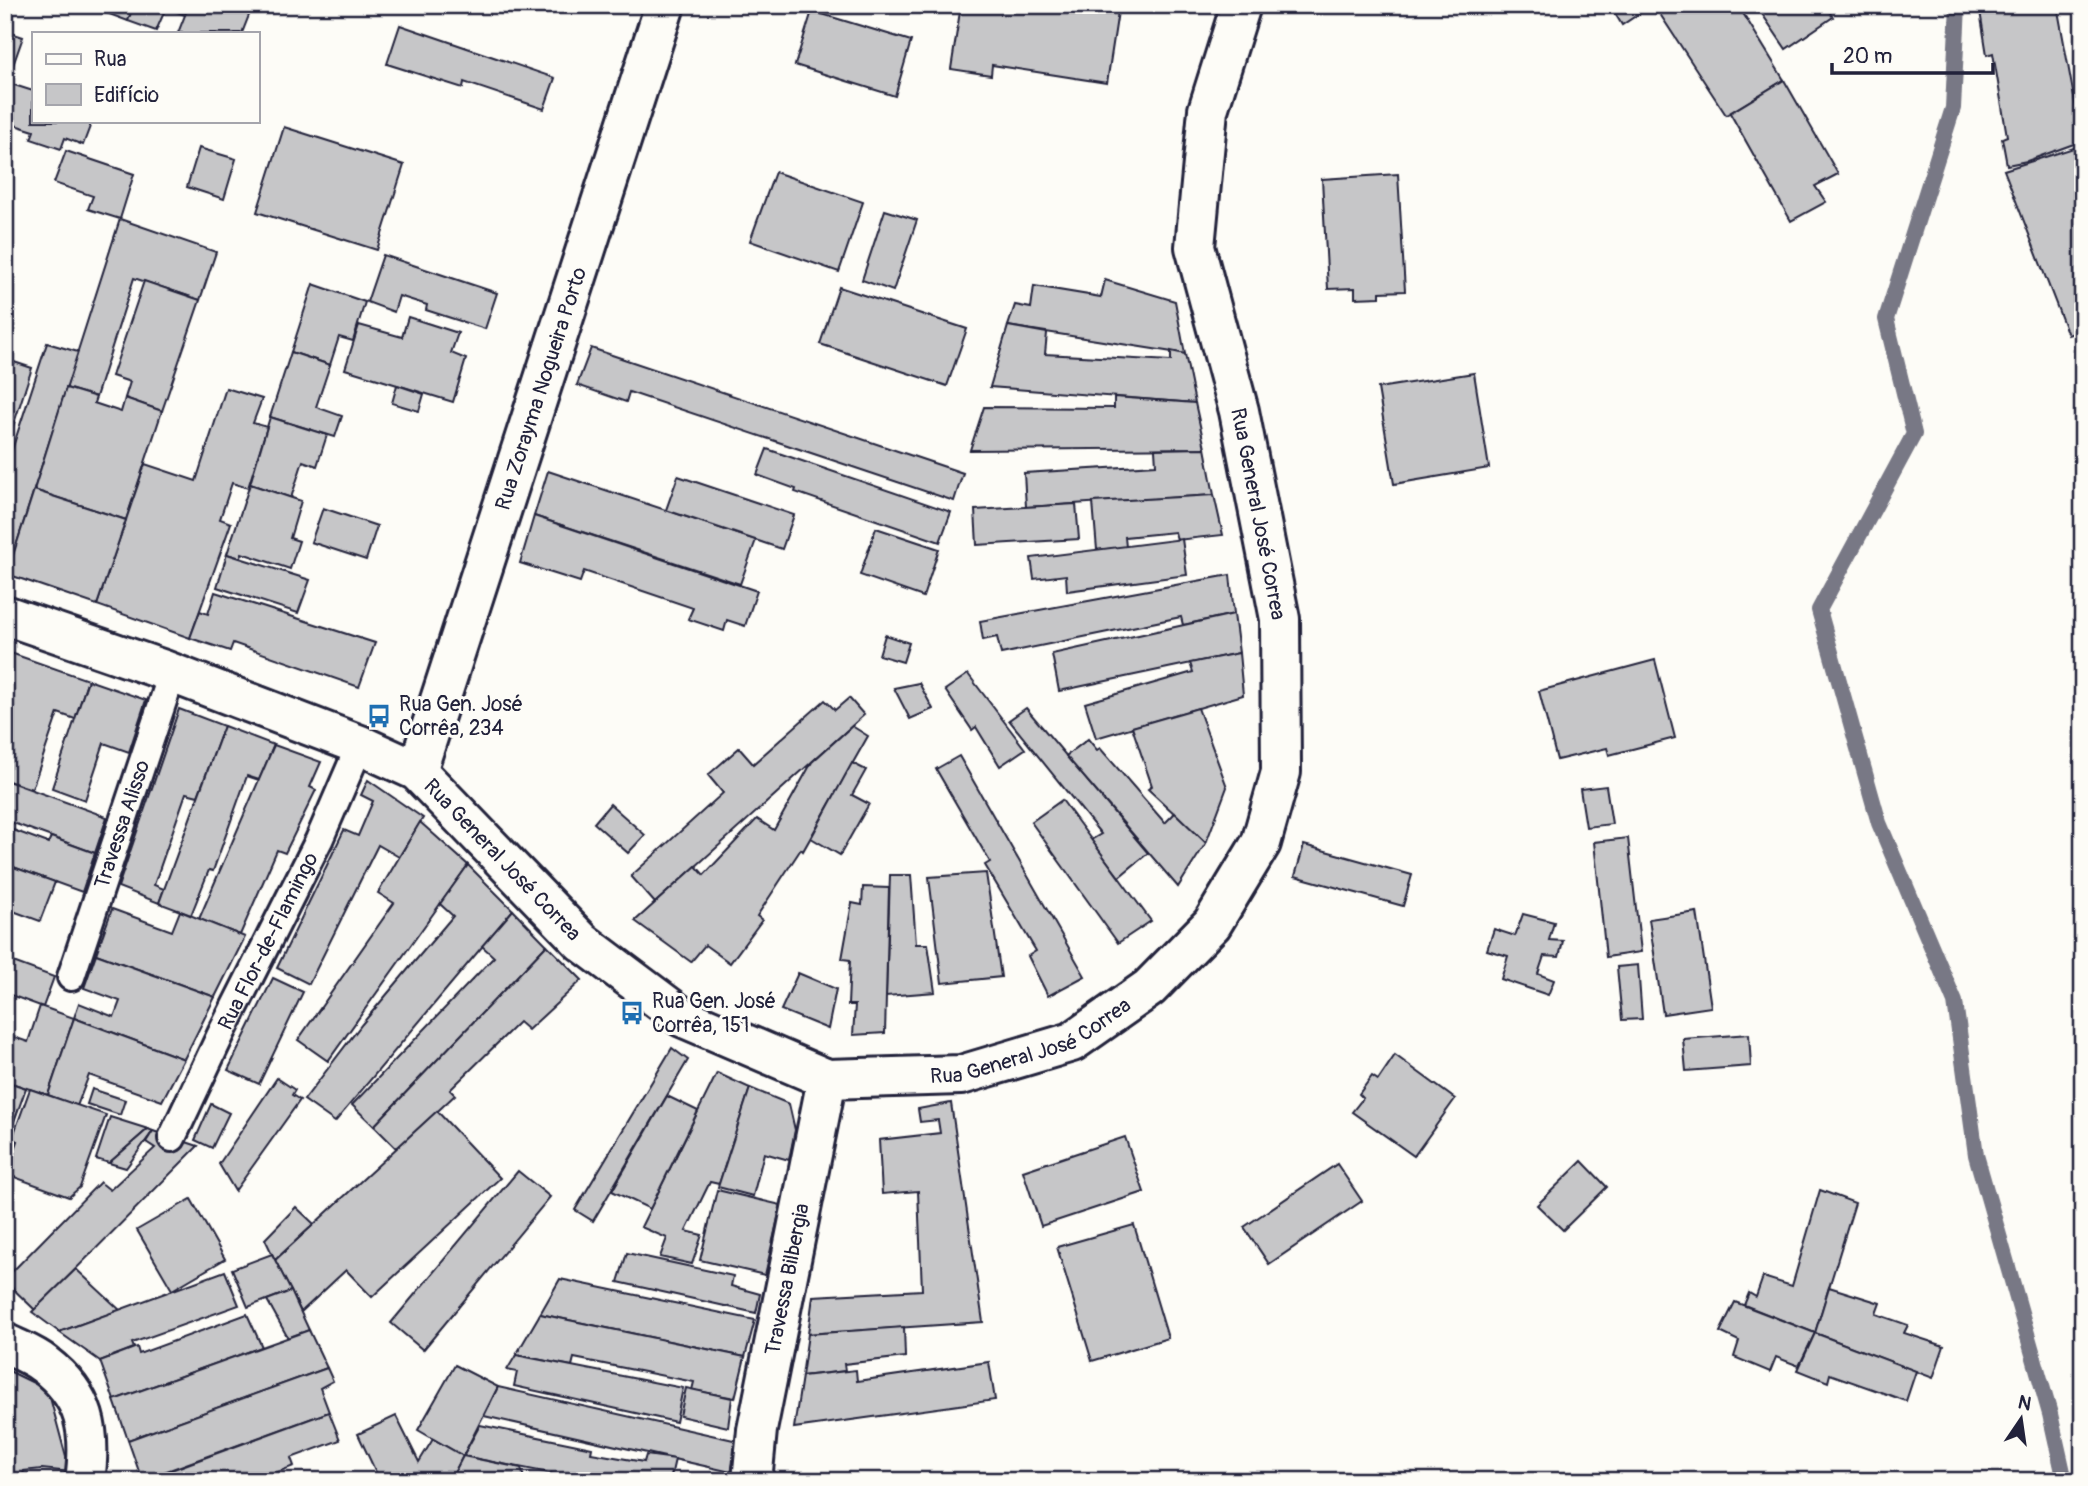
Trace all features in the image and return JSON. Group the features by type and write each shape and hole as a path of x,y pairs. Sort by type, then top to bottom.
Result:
{"street":[{"name":"Rua Zorayma Nogueira Porto","path":"417,771 665,5"},
{"name":"Rua General José Correa","path":"5,615 164,670 360,745 417,771 582,942 671,1009 682,1017 827,1079 961,1074 1072,1042 1149,988 1212,924 1261,843 1281,772 1280,619 1239,411 1195,247 1208,110 1241,5"},
{"name":"Travessa Bilbergia","path":"752,1481 757,1430 827,1079"},
{"path":"5,1343 43,1362 71,1388 86,1423 89,1454 85,1481"}],"lane":[{"name":"Travessa Alisso","path":"71,977 168,686 164,670"},
{"name":"Rua Flor-de-Flamingo","path":"172,1138 319,840 360,745"}],"building":[{"path":"85,5 134,5 128,21"},
{"path":"134,5 189,5 185,15 166,8 156,31 128,21"},
{"path":"189,5 253,5 242,32 178,32"},
{"path":"961,5 1119,5 1107,83 992,65 991,75 951,69"},
{"path":"1610,5 1652,5 1622,25"},
{"path":"1654,5 1738,5 1784,80 1726,115"},
{"path":"1756,5 1831,5 1826,8 1833,17 1786,49"},
{"path":"2011,5 2057,5 2082,141 2027,161 2007,165 2002,138 2007,136 1993,53 1987,55 1980,11"},
{"path":"812,11 911,41 895,96 795,65"},
{"path":"400,25 555,78 544,109 464,82 463,88 387,64"},
{"path":"5,31 23,37 12,68 5,66"},
{"path":"1784,80 1838,174 1815,186 1826,202 1791,221 1730,113"},
{"path":"8,83 32,91 32,122 92,122 83,145 65,138 61,149 31,139 34,131 5,122 5,92"},
{"path":"284,127 404,165 377,250 257,212"},
{"path":"2083,145 2083,330 2068,335 2004,170"},
{"path":"199,148 236,159 224,199 187,187"},
{"path":"66,151 134,174 120,219 88,209 93,196 54,183"},
{"path":"775,172 863,202 839,272 750,241"},
{"path":"1398,174 1405,291 1380,292 1380,297 1355,298 1355,288 1328,289 1322,179"},
{"path":"885,210 917,220 893,291 862,280"},
{"path":"120,219 216,252 200,300 134,278 96,397 66,388"},
{"path":"383,255 497,293 485,329 426,310 427,305 399,296 394,312 367,302"},
{"path":"1105,280 1175,301 1185,354 1008,326 1015,305 1031,308 1034,286 1101,297"},
{"path":"144,281 200,300 162,411 125,398 130,382 112,376"},
{"path":"313,284 365,302 353,341 339,337 330,365 291,352"},
{"path":"839,287 967,329 947,386 820,344"},
{"path":"408,317 458,333 451,353 466,359 453,402 345,369 359,325 402,337"},
{"path":"1008,326 1047,333 1045,354 1171,361 1171,351 1185,354 1195,403 990,387"},
{"path":"47,343 78,352 7,574 5,471"},
{"path":"591,348 963,473 954,501 629,392 626,402 577,385"},
{"path":"291,352 330,365 316,407 342,416 335,437 270,417"},
{"path":"5,359 32,368 5,451"},
{"path":"1474,373 1489,468 1394,484 1378,388"},
{"path":"397,385 424,394 419,411 392,403"},
{"path":"66,388 96,397 94,403 121,412 125,398 162,411 126,520 34,490"},
{"path":"226,388 262,399 253,423 267,427 248,488 232,483 220,519 231,523 190,638 97,605 145,464 196,481"},
{"path":"1114,397 1195,403 1205,448 970,450 984,407 1114,408"},
{"path":"270,417 327,435 317,466 303,461 291,498 250,484"},
{"path":"1205,448 1214,495 1026,507 1024,473 1156,465 1155,449"},
{"path":"767,449 951,512 940,542 795,492 796,489 757,475"},
{"path":"548,471 756,540 740,584 534,516"},
{"path":"678,476 794,515 782,549 666,510"},
{"path":"250,484 301,501 290,538 299,541 290,569 242,553 241,558 227,554"},
{"path":"34,490 126,520 97,605 7,574"},
{"path":"1214,495 1223,535 1177,540 1175,532 1125,537 1126,547 1097,550 1093,502"},
{"path":"1076,504 1079,539 977,545 975,510"},
{"path":"323,508 377,526 366,560 311,542"},
{"path":"534,516 757,591 745,626 727,620 724,631 688,619 693,608 584,571 580,582 520,563"},
{"path":"876,528 939,549 923,597 860,575"},
{"path":"1182,539 1187,575 1067,591 1066,575 1034,579 1031,558"},
{"path":"227,554 310,580 298,613 217,587"},
{"path":"1230,575 1234,614 1183,625 1181,617 1001,654 997,637 983,640 980,621"},
{"path":"215,592 375,643 359,687 233,643 230,651 190,638 200,611 208,614"},
{"path":"1234,614 1239,653 1059,691 1052,654"},
{"path":"885,635 909,643 903,662 879,655"},
{"path":"5,651 88,680 75,719 58,713 32,789 5,780"},
{"path":"1239,653 1243,695 1096,738 1085,703 1193,672 1190,663"},
{"path":"1655,660 1675,738 1609,755 1607,748 1557,760 1539,691"},
{"path":"968,674 1025,749 1000,766 976,727 972,730 945,690"},
{"path":"88,680 146,700 129,752 104,743 85,800 52,788"},
{"path":"919,683 933,709 910,719 894,688"},
{"path":"849,698 864,715 655,903 631,876 723,793 708,775 739,748 753,764 825,700 835,710"},
{"path":"1026,708 1148,853 1119,877 1091,840 1101,834 1009,720"},
{"path":"1198,708 1227,787 1206,843 1148,789 1152,786 1132,727"},
{"path":"179,709 224,726 198,796 186,793 154,885 164,889 159,903 118,887"},
{"path":"224,726 274,745 259,780 247,776 213,871 209,870 191,915 159,903"},
{"path":"852,726 868,736 803,851 801,849 757,916 762,920 730,963 705,945 691,962 635,921 696,866 704,875 757,819 774,830 812,762"},
{"path":"1088,739 1097,750 1100,748 1165,823 1175,813 1206,843 1178,887 1066,756"},
{"path":"274,745 321,762 310,787 316,790 285,853 277,850 240,935 199,919"},
{"path":"959,756 1085,976 1048,996 1028,956 1036,951 985,865 990,862 936,769"},
{"path":"852,763 866,770 852,795 869,804 840,855 811,838"},
{"path":"5,780 107,817 95,853 5,820"},
{"path":"368,780 423,818 399,857 378,845 309,984 277,968 344,830 358,836 373,801 361,795"},
{"path":"1606,786 1612,824 1586,827 1580,789"},
{"path":"1062,800 1151,921 1118,943 1031,822"},
{"path":"610,804 645,835 628,853 594,823"},
{"path":"420,822 468,865 328,1061 298,1040 394,903 378,893"},
{"path":"5,827 48,843 51,837 95,853 82,892 5,864"},
{"path":"1628,838 1641,952 1606,957 1594,842"},
{"path":"1304,845 1412,875 1403,906 1295,876"},
{"path":"5,864 55,882 40,921 5,908"},
{"path":"468,865 513,910 335,1122 304,1100 362,1024 453,916 440,904"},
{"path":"986,873 1001,977 942,983 929,877"},
{"path":"890,875 911,875 916,944 928,944 935,992 886,996"},
{"path":"863,887 889,888 885,1033 853,1035 855,1005 848,1005 850,960 842,959 852,903 862,905"},
{"path":"5,908 13,911 5,932"},
{"path":"112,909 172,931 180,911 245,937 215,997 96,954"},
{"path":"513,910 547,945 374,1126 352,1105 494,957 482,946"},
{"path":"1697,912 1711,1007 1663,1014 1649,919"},
{"path":"1523,914 1554,922 1549,940 1563,941 1559,957 1544,956 1538,974 1554,980 1548,995 1501,979 1508,956 1487,950 1494,929 1515,936"},
{"path":"547,945 582,980 528,1030 519,1022 450,1090 455,1095 397,1149 374,1126"},
{"path":"96,954 215,997 184,1059 74,1018 79,1003 114,1017 120,1001 84,988"},
{"path":"5,959 54,977 43,1007 5,993"},
{"path":"1638,965 1642,1019 1622,1020 1617,967"},
{"path":"798,973 836,989 828,1029 781,1010"},
{"path":"273,978 303,992 259,1084 228,1070"},
{"path":"40,1006 74,1018 48,1095 5,1081 5,1034 28,1042"},
{"path":"74,1018 184,1059 162,1101 89,1075 77,1106 48,1095"},
{"path":"1749,1034 1751,1066 1686,1071 1683,1039"},
{"path":"672,1048 688,1060 593,1221 575,1210"},
{"path":"1395,1055 1455,1099 1414,1156 1352,1112 1363,1098 1359,1094 1372,1076 1378,1080"},
{"path":"717,1073 750,1088 719,1184 710,1182 686,1231 702,1235 692,1264 660,1257 667,1238 641,1227"},
{"path":"277,1078 295,1090 292,1095 300,1100 235,1191 219,1164"},
{"path":"5,1081 26,1088 5,1147"},
{"path":"750,1088 789,1104 795,1130 789,1160 764,1153 753,1196 718,1187"},
{"path":"30,1089 106,1115 80,1187 69,1197 6,1174 18,1141 12,1139"},
{"path":"92,1089 125,1100 120,1115 87,1104"},
{"path":"667,1096 698,1111 650,1209 612,1191"},
{"path":"951,1103 983,1322 808,1334 813,1296 922,1290 918,1191 882,1194 879,1140 940,1133 938,1120 920,1122 918,1109"},
{"path":"211,1104 229,1113 212,1148 195,1140"},
{"path":"437,1111 500,1178 372,1297 346,1270 301,1312 275,1260"},
{"path":"110,1117 148,1129 109,1163 96,1159"},
{"path":"148,1129 153,1131 126,1168 109,1163"},
{"path":"153,1131 198,1146 35,1310 5,1279 100,1182 110,1190 155,1148 146,1142"},
{"path":"1125,1137 1144,1192 1041,1226 1023,1171"},
{"path":"1582,1161 1607,1187 1563,1230 1537,1205"},
{"path":"1337,1164 1362,1201 1269,1264 1244,1227"},
{"path":"518,1171 550,1197 423,1350 391,1323"},
{"path":"717,1190 781,1205 765,1275 700,1260"},
{"path":"1820,1190 1855,1203 1815,1333 1744,1305 1749,1293 1756,1297 1763,1277 1792,1286"},
{"path":"191,1199 225,1259 172,1290 137,1230"},
{"path":"296,1207 314,1224 275,1260 265,1239"},
{"path":"1134,1225 1168,1338 1092,1361 1057,1247"},
{"path":"627,1253 733,1276 731,1286 760,1294 756,1313 618,1282"},
{"path":"272,1254 291,1291 248,1307 232,1269"},
{"path":"76,1269 120,1310 59,1332 32,1312"},
{"path":"225,1271 239,1305 132,1343 134,1348 100,1361 59,1332"},
{"path":"560,1279 755,1320 745,1357 540,1314"},
{"path":"1829,1287 1880,1303 1876,1314 1908,1325 1904,1333 1944,1346 1933,1378 1815,1333"},
{"path":"291,1291 309,1330 288,1338 267,1300"},
{"path":"1735,1302 1815,1333 1799,1366 1776,1357 1770,1372 1734,1357 1739,1341 1720,1332"},
{"path":"247,1314 262,1347 114,1400 100,1361 137,1347 139,1354"},
{"path":"540,1314 745,1357 735,1398 692,1390 694,1382 574,1358 572,1366 516,1355"},
{"path":"904,1327 905,1357 844,1364 845,1371 802,1376 808,1334"},
{"path":"309,1330 327,1368 128,1440 114,1400"},
{"path":"1815,1333 1916,1371 1906,1401 1830,1374 1828,1382 1798,1370"},
{"path":"516,1355 683,1388 676,1422 514,1386 517,1372 507,1370"},
{"path":"989,1362 995,1400 794,1428 802,1376 856,1370 857,1381"},
{"path":"455,1365 498,1387 463,1456 418,1430"},
{"path":"327,1368 333,1381 320,1388 329,1412 142,1480 128,1440"},
{"path":"9,1371 48,1390 70,1472 42,1469 24,1471 21,1481 5,1481 5,1383"},
{"path":"498,1387 738,1441 731,1472 484,1416"},
{"path":"686,1388 732,1398 728,1427 680,1416"},
{"path":"329,1412 340,1440 291,1458 294,1466 254,1481 166,1481 163,1473"},
{"path":"396,1416 419,1462 433,1439 463,1456 450,1481 380,1481 358,1434"},
{"path":"480,1425 592,1448 591,1453 644,1462 646,1455 675,1459 670,1481 589,1481 463,1456"},
{"path":"463,1456 521,1468 525,1481 450,1481"}],"waterway":[{"path":"1958,5 1953,108 1886,319 1914,434 1819,610 1879,823 1955,1002 1976,1155 2050,1414 2065,1481"}],"place":[{"name":"Rua Gen. José Corrêa, 234","path":"379,716"},
{"name":"Rua Gen. José Corrêa, 151","path":"632,1013"}]}
